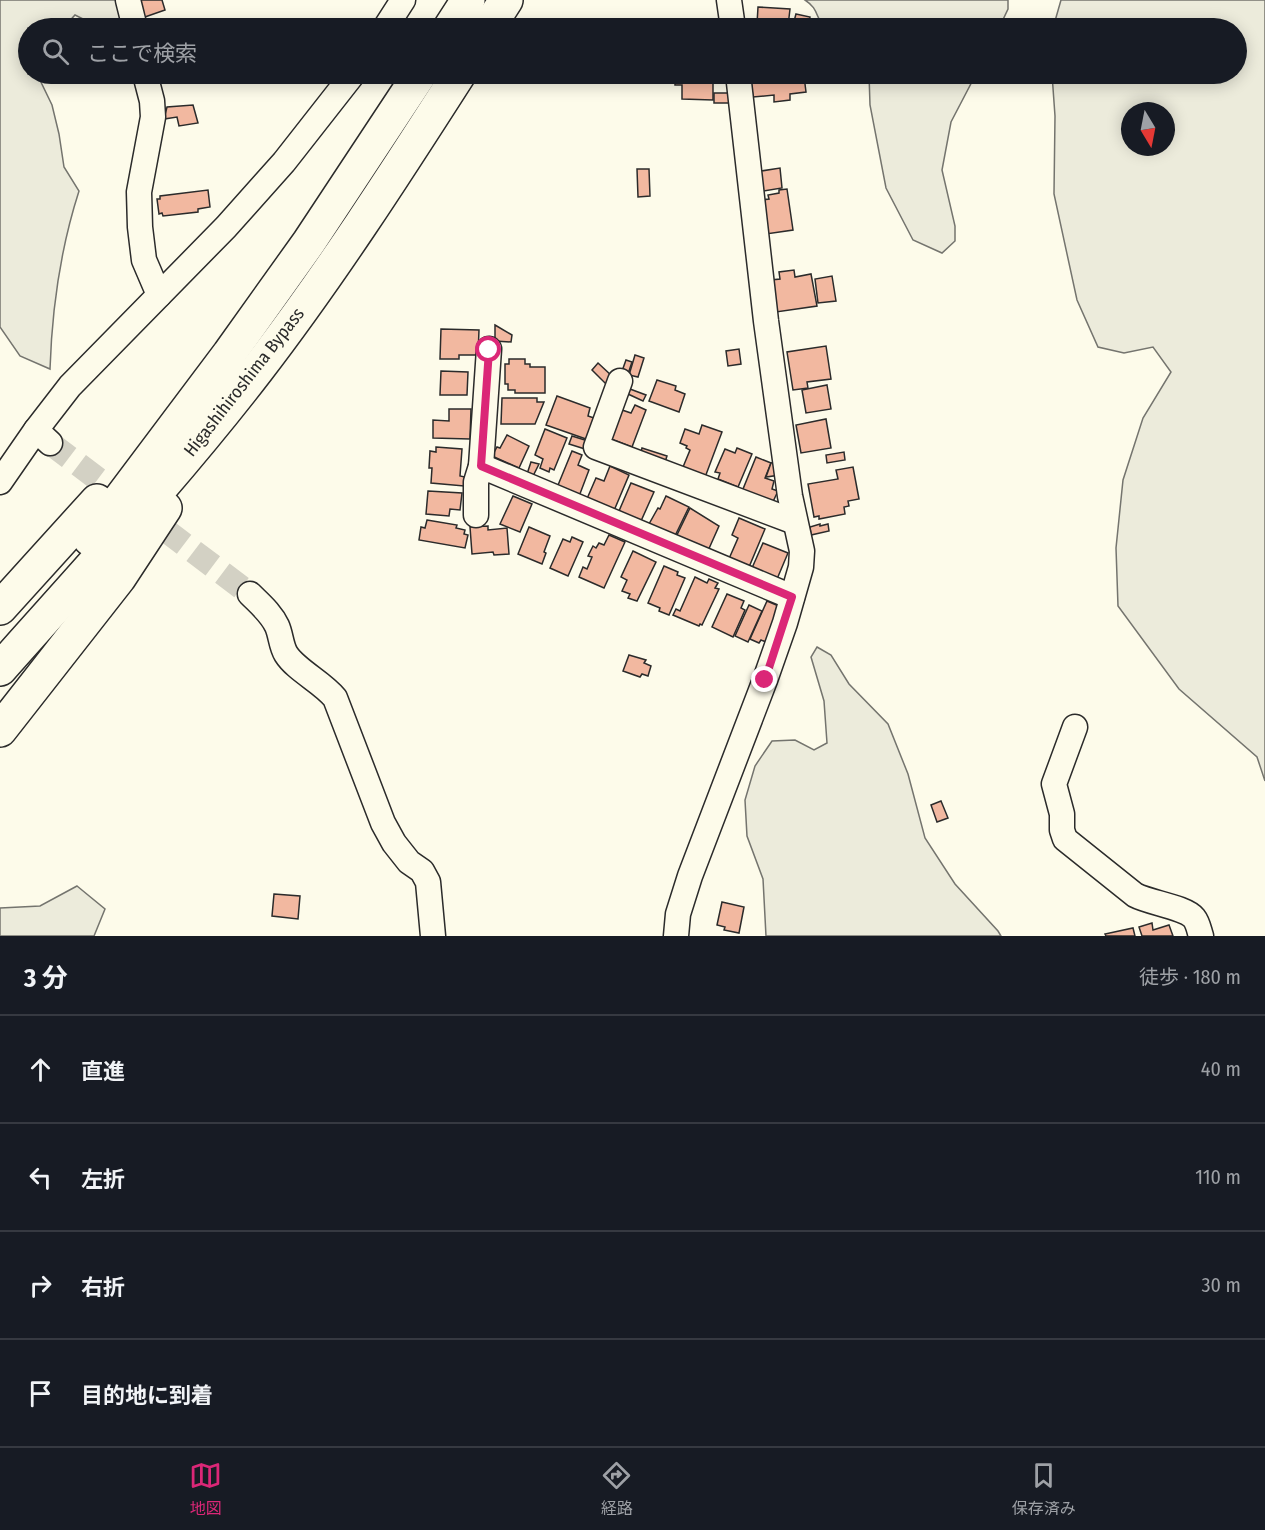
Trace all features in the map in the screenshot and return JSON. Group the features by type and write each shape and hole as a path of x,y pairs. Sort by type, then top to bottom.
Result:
{"highway":[{"path":"456,18 468,0"},
{"path":"494,18 506,0"},
{"name":"Higashihiroshima Bypass","path":"0,660 229,354 309,242 413,84"},
{"name":"Higashihiroshima Bypass","path":"0,669 163,486 258,370 336,261 452,84"},
{"path":"0,608 229,354"},
{"path":"0,730 119,578 258,370"}],"street":[{"path":"128,0 132,18"},
{"path":"391,18 403,0"},
{"path":"729,0 732,18"},
{"path":"148,84 153,117 139,192 140,227 144,260 159,295"},
{"path":"0,482 43,437 70,386 226,227 277,170 345,84"},
{"path":"676,936 678,914 690,876 765,680 801,567 802,551 795,522 766,321 739,84"},
{"path":"476,516 476,482 481,466 489,350"},
{"path":"620,381 596,447 795,522"},
{"path":"481,466 792,597"},
{"path":"250,594 265,608 277,626 286,654 326,687 335,698 383,823 394,843 409,862 422,872 428,882 433,936"},
{"path":"1076,727 1054,784 1062,814 1062,830 1065,839 1145,901 1191,914 1196,920 1201,936"}],"shaded area":[{"path":"0,0 118,0 122,18 81,18 75,15 72,18 18,18 18,84 42,84 52,105 64,167 79,191 58,279 50,369 20,356 0,327"},
{"path":"805,0 1008,0 1008,9 1004,18 819,18 813,7"},
{"path":"1061,0 1265,0 1265,781 1257,757 1179,689 1118,606 1116,548 1123,480 1143,418 1171,372 1153,347 1124,353 1098,347 1077,300 1054,194 1055,116 1053,84 1247,84 1247,18 1056,18"},
{"path":"869,84 971,84 951,122 942,170 955,226 955,241 942,253 913,240 886,188 870,105"},
{"path":"817,647 831,655 849,684 888,724 908,774 925,838 955,884 1001,936 766,936 763,879 747,836 745,800 755,766 772,741 795,740 814,750 827,743 824,701 811,657"},
{"path":"77,886 105,909 94,936 0,936 0,908 40,906"}],"building":[{"path":"136,0 162,0 165,10 142,18"},
{"path":"758,7 790,9 789,18 757,18"},
{"path":"796,14 810,17 810,18 795,18"},
{"path":"713,84 713,100 682,99 682,85 675,85"},
{"path":"751,84 805,84 806,92 790,94 790,100 774,102 774,95 753,97"},
{"path":"714,93 735,93 735,103 714,103"},
{"path":"193,105 198,123 179,126 177,117 164,119 167,107"},
{"path":"780,168 782,188 758,192 755,172"},
{"path":"637,169 649,169 650,196 638,197"},
{"path":"787,189 793,230 766,234 761,200 769,199 768,195 779,193 779,190"},
{"path":"208,190 210,207 198,209 198,212 163,216 162,213 159,214 157,199 160,199 160,196"},
{"path":"794,270 795,277 811,274 817,306 776,312 771,280 780,279 779,272"},
{"path":"832,276 836,301 818,303 815,279"},
{"path":"495,325 512,335 511,342 495,341"},
{"path":"441,329 479,330 478,355 459,355 459,359 440,359"},
{"path":"826,346 831,379 807,382 808,388 793,390 787,352"},
{"path":"739,349 741,364 728,366 726,351"},
{"path":"635,355 644,358 638,377 629,375"},
{"path":"509,359 525,359 525,364 530,364 530,367 545,367 545,393 515,393 515,390 508,390 508,384 505,384 505,364 509,364"},
{"path":"626,360 632,362 627,377 621,374"},
{"path":"598,363 613,377 609,387 592,370"},
{"path":"441,371 468,372 467,395 440,395"},
{"path":"657,380 676,386 675,390 685,394 679,412 649,401"},
{"path":"827,385 831,409 806,413 802,390"},
{"path":"630,389 646,395 643,401 628,394"},
{"path":"557,396 590,408 588,416 594,418 586,439 546,425"},
{"path":"502,398 537,398 537,402 544,402 535,424 501,424"},
{"path":"635,405 646,410 632,447 611,439 622,410 631,413"},
{"path":"449,409 471,409 470,439 433,438 433,420 449,421"},
{"path":"826,419 831,448 801,453 796,425"},
{"path":"702,425 722,432 704,480 693,475 694,471 683,467 690,450 680,443 685,429 699,434"},
{"path":"545,429 567,438 554,470 550,468 549,472 540,468 543,459 535,455"},
{"path":"507,435 529,446 519,468 492,456 497,447 500,448"},
{"path":"572,436 588,441 585,449 569,444"},
{"path":"436,447 462,449 460,476 465,477 464,486 431,483 430,451 436,452"},
{"path":"642,448 667,456 663,468 639,460"},
{"path":"737,448 752,454 738,487 718,479 720,473 715,472 725,449 735,453"},
{"path":"572,451 582,455 578,465 589,470 578,499 556,490"},
{"path":"844,452 845,460 827,463 826,455"},
{"path":"756,457 771,463 765,478 774,481 772,489 778,491 770,508 741,494"},
{"path":"531,462 539,464 533,476 527,474"},
{"path":"778,462 780,475 766,477 771,463"},
{"path":"610,466 629,475 613,513 586,501 596,478 604,481"},
{"path":"853,467 859,499 848,501 849,506 844,507 845,514 819,519 819,516 814,517 808,484 838,479 836,470"},
{"path":"631,483 654,492 641,521 619,511"},
{"path":"428,491 462,493 460,510 450,509 449,516 426,514"},
{"path":"513,496 532,504 520,532 500,524"},
{"path":"666,496 689,507 673,540 649,524"},
{"path":"690,508 719,526 707,553 675,539"},
{"path":"739,518 765,529 749,567 728,561 738,538 732,535"},
{"path":"427,520 457,525 456,528 465,530 464,534 468,535 465,548 419,540 421,527 425,528"},
{"path":"820,524 820,526 828,524 829,531 811,535 810,527"},
{"path":"488,526 488,530 507,528 509,554 494,555 493,552 472,554 470,527"},
{"path":"529,527 550,536 542,564 518,554"},
{"path":"609,535 625,542 604,588 579,577 583,567 587,569 592,557 588,556 593,546 596,548 599,543 604,545"},
{"path":"572,537 583,542 568,576 550,568 563,539 570,542"},
{"path":"763,543 788,553 777,579 752,568"},
{"path":"633,551 656,562 637,601 628,598 630,594 622,591 627,580 621,577"},
{"path":"664,566 685,578 669,615 648,603"},
{"path":"695,577 707,583 709,579 718,583 715,588 719,589 702,625 699,626 673,615 676,609 680,611"},
{"path":"727,594 744,601 741,608 745,610 733,637 712,627"},
{"path":"767,601 781,607 766,642 761,640 759,643 750,639"},
{"path":"749,605 762,611 748,642 735,636"},
{"path":"629,655 646,660 644,663 651,666 648,676 642,674 640,677 623,671"},
{"path":"941,801 948,818 937,822 931,805"},
{"path":"274,894 300,896 298,919 272,916"},
{"path":"722,902 744,907 739,933 724,930 725,927 717,925"},
{"path":"1152,923 1153,930 1169,925 1173,936 1142,936 1139,927"},
{"path":"1133,928 1135,936 1106,936 1105,934"}],"tunnel":[{"path":"50,443 250,594"}],"route":[{"path":"489,350 481,466 792,597 765,680"}]}
